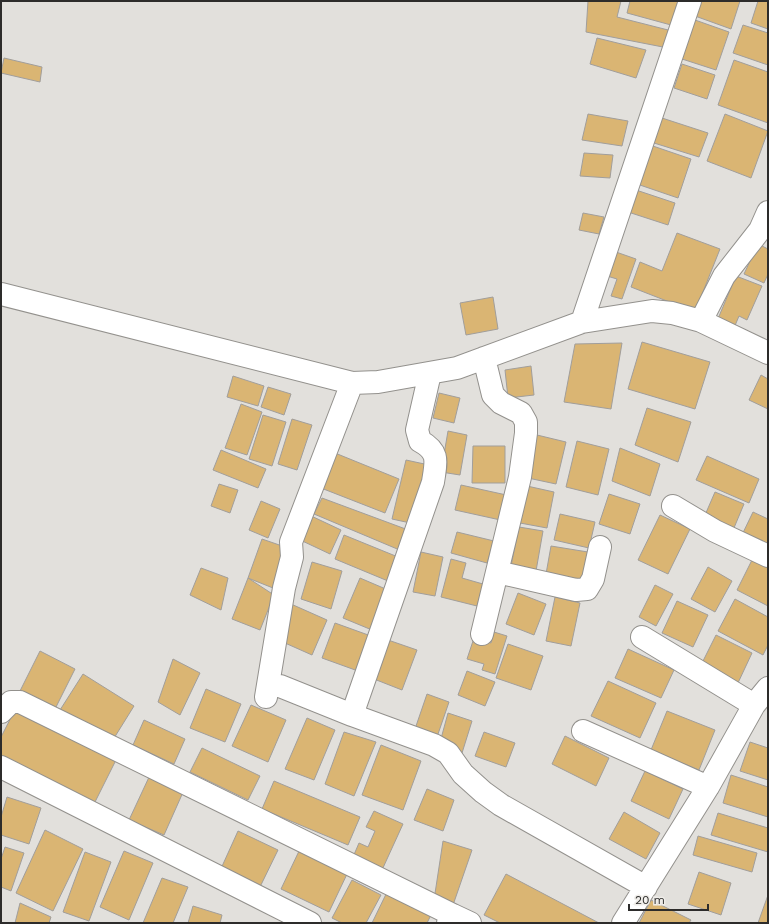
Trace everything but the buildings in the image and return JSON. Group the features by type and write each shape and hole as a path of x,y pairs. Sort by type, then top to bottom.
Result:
{"street":[{"path":"582,322 690,1"},
{"path":"701,321 724,276 760,230 768,212"},
{"path":"1,294 352,383 378,382 456,368 582,322 652,311 701,321 768,353"},
{"path":"482,634 520,477 526,433 526,422 521,413 501,402 493,395 484,358"},
{"path":"352,715 433,482 436,462 434,452 428,445 420,441 417,430 430,372"},
{"path":"352,383 291,542 292,557 284,588 273,692 352,715 448,753 463,774 483,792 501,805 646,887"},
{"path":"673,506 715,531 768,556"},
{"path":"497,572 576,590 587,589 593,580 600,547"},
{"path":"642,637 754,705"},
{"path":"624,923 708,787 754,705 768,688"},
{"path":"1,712 11,702 20,702 457,920"},
{"path":"583,731 708,787"},
{"path":"1,767 310,923"}]}
